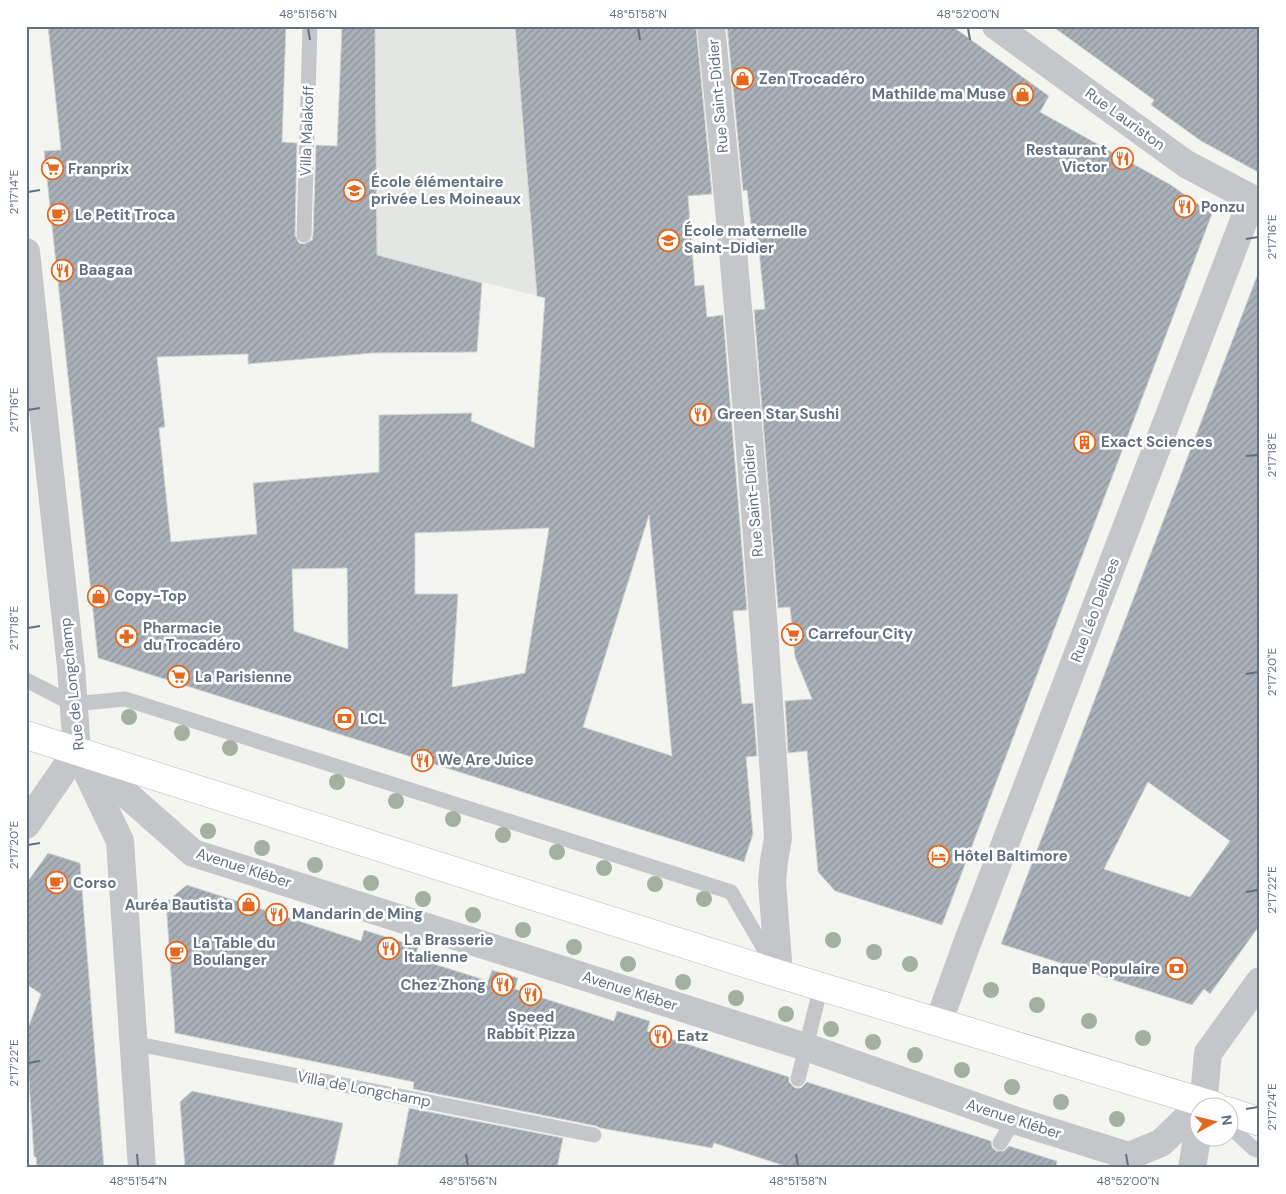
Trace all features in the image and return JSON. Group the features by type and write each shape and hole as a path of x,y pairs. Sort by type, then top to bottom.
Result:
{"main road":[{"name":"Avenue Kléber","path":"26,735 779,974 938,1021 1188,1101"},
{"name":"Avenue Kléber","path":"1238,1116 1260,1122"}],"street":[{"name":"Rue Saint-Didier","path":"711,26 747,417 768,690 778,838 772,882 779,974"},
{"name":"Rue Lauriston","path":"996,26 1186,164 1256,201"},
{"name":"Rue Léo Delibes","path":"938,1021 1256,201"},
{"name":"Rue de Longchamp","path":"26,252 71,667 77,751 120,841 142,1168"},
{"path":"26,825 77,751"},
{"name":"Avenue Kléber","path":"77,751 193,853 806,1046 1014,1120 1129,1156 1161,1143 1188,1122"},
{"path":"1208,1096 1208,1054 1260,981"},
{"path":"1192,1168 1196,1146"}],"lane":[{"name":"Villa Malakoff","path":"304,235 310,26"},
{"path":"26,680 73,704 125,700 731,892 779,974"},
{"path":"798,1079 821,986"},
{"name":"Villa de Longchamp","path":"133,1043 594,1135"},
{"path":"1000,1143 1014,1120"},
{"path":"1238,1135 1254,1149 1260,1151"}],"shaded area":[{"path":"375,26 577,26 693,267 695,286 587,297 537,296 377,256"}],"building":[{"path":"48,26 286,26 282,142 297,143 295,235 299,243 304,244 312,240 313,235 316,145 337,146 342,26 375,26 377,255 482,283 477,352 373,353 248,364 248,354 157,357 165,427 159,428 171,542 257,534 253,483 379,472 379,415 472,413 471,421 534,448 545,298 537,296 515,26 696,26 712,194 688,196 695,286 704,285 707,317 723,315 747,610 733,611 742,704 753,703 757,756 746,757 753,834 744,862 98,658 44,151 61,150","holes":["649,515 672,756 583,727","549,528 525,673 452,687 458,594 415,594 415,533","347,568 348,649 294,631 292,569"]},
{"path":"727,26 952,26 1049,96 1040,112 1171,185 1212,214 942,925 835,891 818,872 807,751 788,753 785,701 812,699 795,657 790,607 778,608 754,310 765,309 757,232 752,233 747,190 743,191"},
{"path":"1052,26 1260,26 1260,173 1201,141 1151,105 1154,100"},
{"path":"1257,276 1260,276 1260,925 1210,994 1204,989 1192,1005 1001,944","holes":["1148,782 1230,841 1190,897 1104,869"]},
{"path":"48,853 80,863 104,1168 37,1168 36,1157 34,1157 26,1033 41,994 26,984 26,884"},
{"path":"187,885 361,941 364,930 418,947 415,958 488,981 492,970 518,978 515,989 614,1021 617,1011 650,1021 647,1031 789,1077 789,1082 795,1088 801,1088 807,1082 991,1141 992,1147 996,1151 1004,1151 1009,1146 1057,1161 1056,1168 791,1168 714,1143 712,1148 600,1128 413,1089 414,1082 175,1033 166,902"},
{"path":"192,1091 343,1123 333,1168 185,1168 180,1102"},
{"path":"409,1108 563,1138 557,1168 397,1168"}],"place":[{"name":"Zen Trocadéro","path":"743,79"},
{"name":"Mathilde ma Muse","path":"1022,94"},
{"name":"Restaurant Victor","path":"1123,159"},
{"name":"Franprix","path":"52,169"},
{"name":"École élémentaire privée Les Moineaux","path":"355,191"},
{"name":"Ponzu","path":"1185,207"},
{"name":"Le Petit Troca","path":"59,215"},
{"name":"École maternelle Saint-Didier","path":"668,240"},
{"name":"Baagaa","path":"63,270"},
{"name":"Green Star Sushi","path":"701,414"},
{"name":"Exact Sciences","path":"1085,442"},
{"name":"Copy-Top","path":"98,596"},
{"name":"Carrefour City","path":"792,634"},
{"name":"Pharmacie du Trocadéro","path":"127,637"},
{"name":"La Parisienne","path":"179,677"},
{"name":"LCL","path":"344,719"},
{"name":"We Are Juice","path":"422,760"},
{"name":"Hôtel Baltimore","path":"938,856"},
{"name":"Corso","path":"57,883"},
{"name":"Auréa Bautista","path":"249,905"},
{"name":"Mandarin de Ming","path":"276,914"},
{"name":"La Brasserie Italienne","path":"388,949"},
{"name":"La Table du Boulanger","path":"177,952"},
{"name":"Banque Populaire","path":"1176,969"},
{"name":"Chez Zhong","path":"502,985"},
{"name":"Speed Rabbit Pizza","path":"531,994"},
{"name":"Eatz","path":"661,1036"}]}
